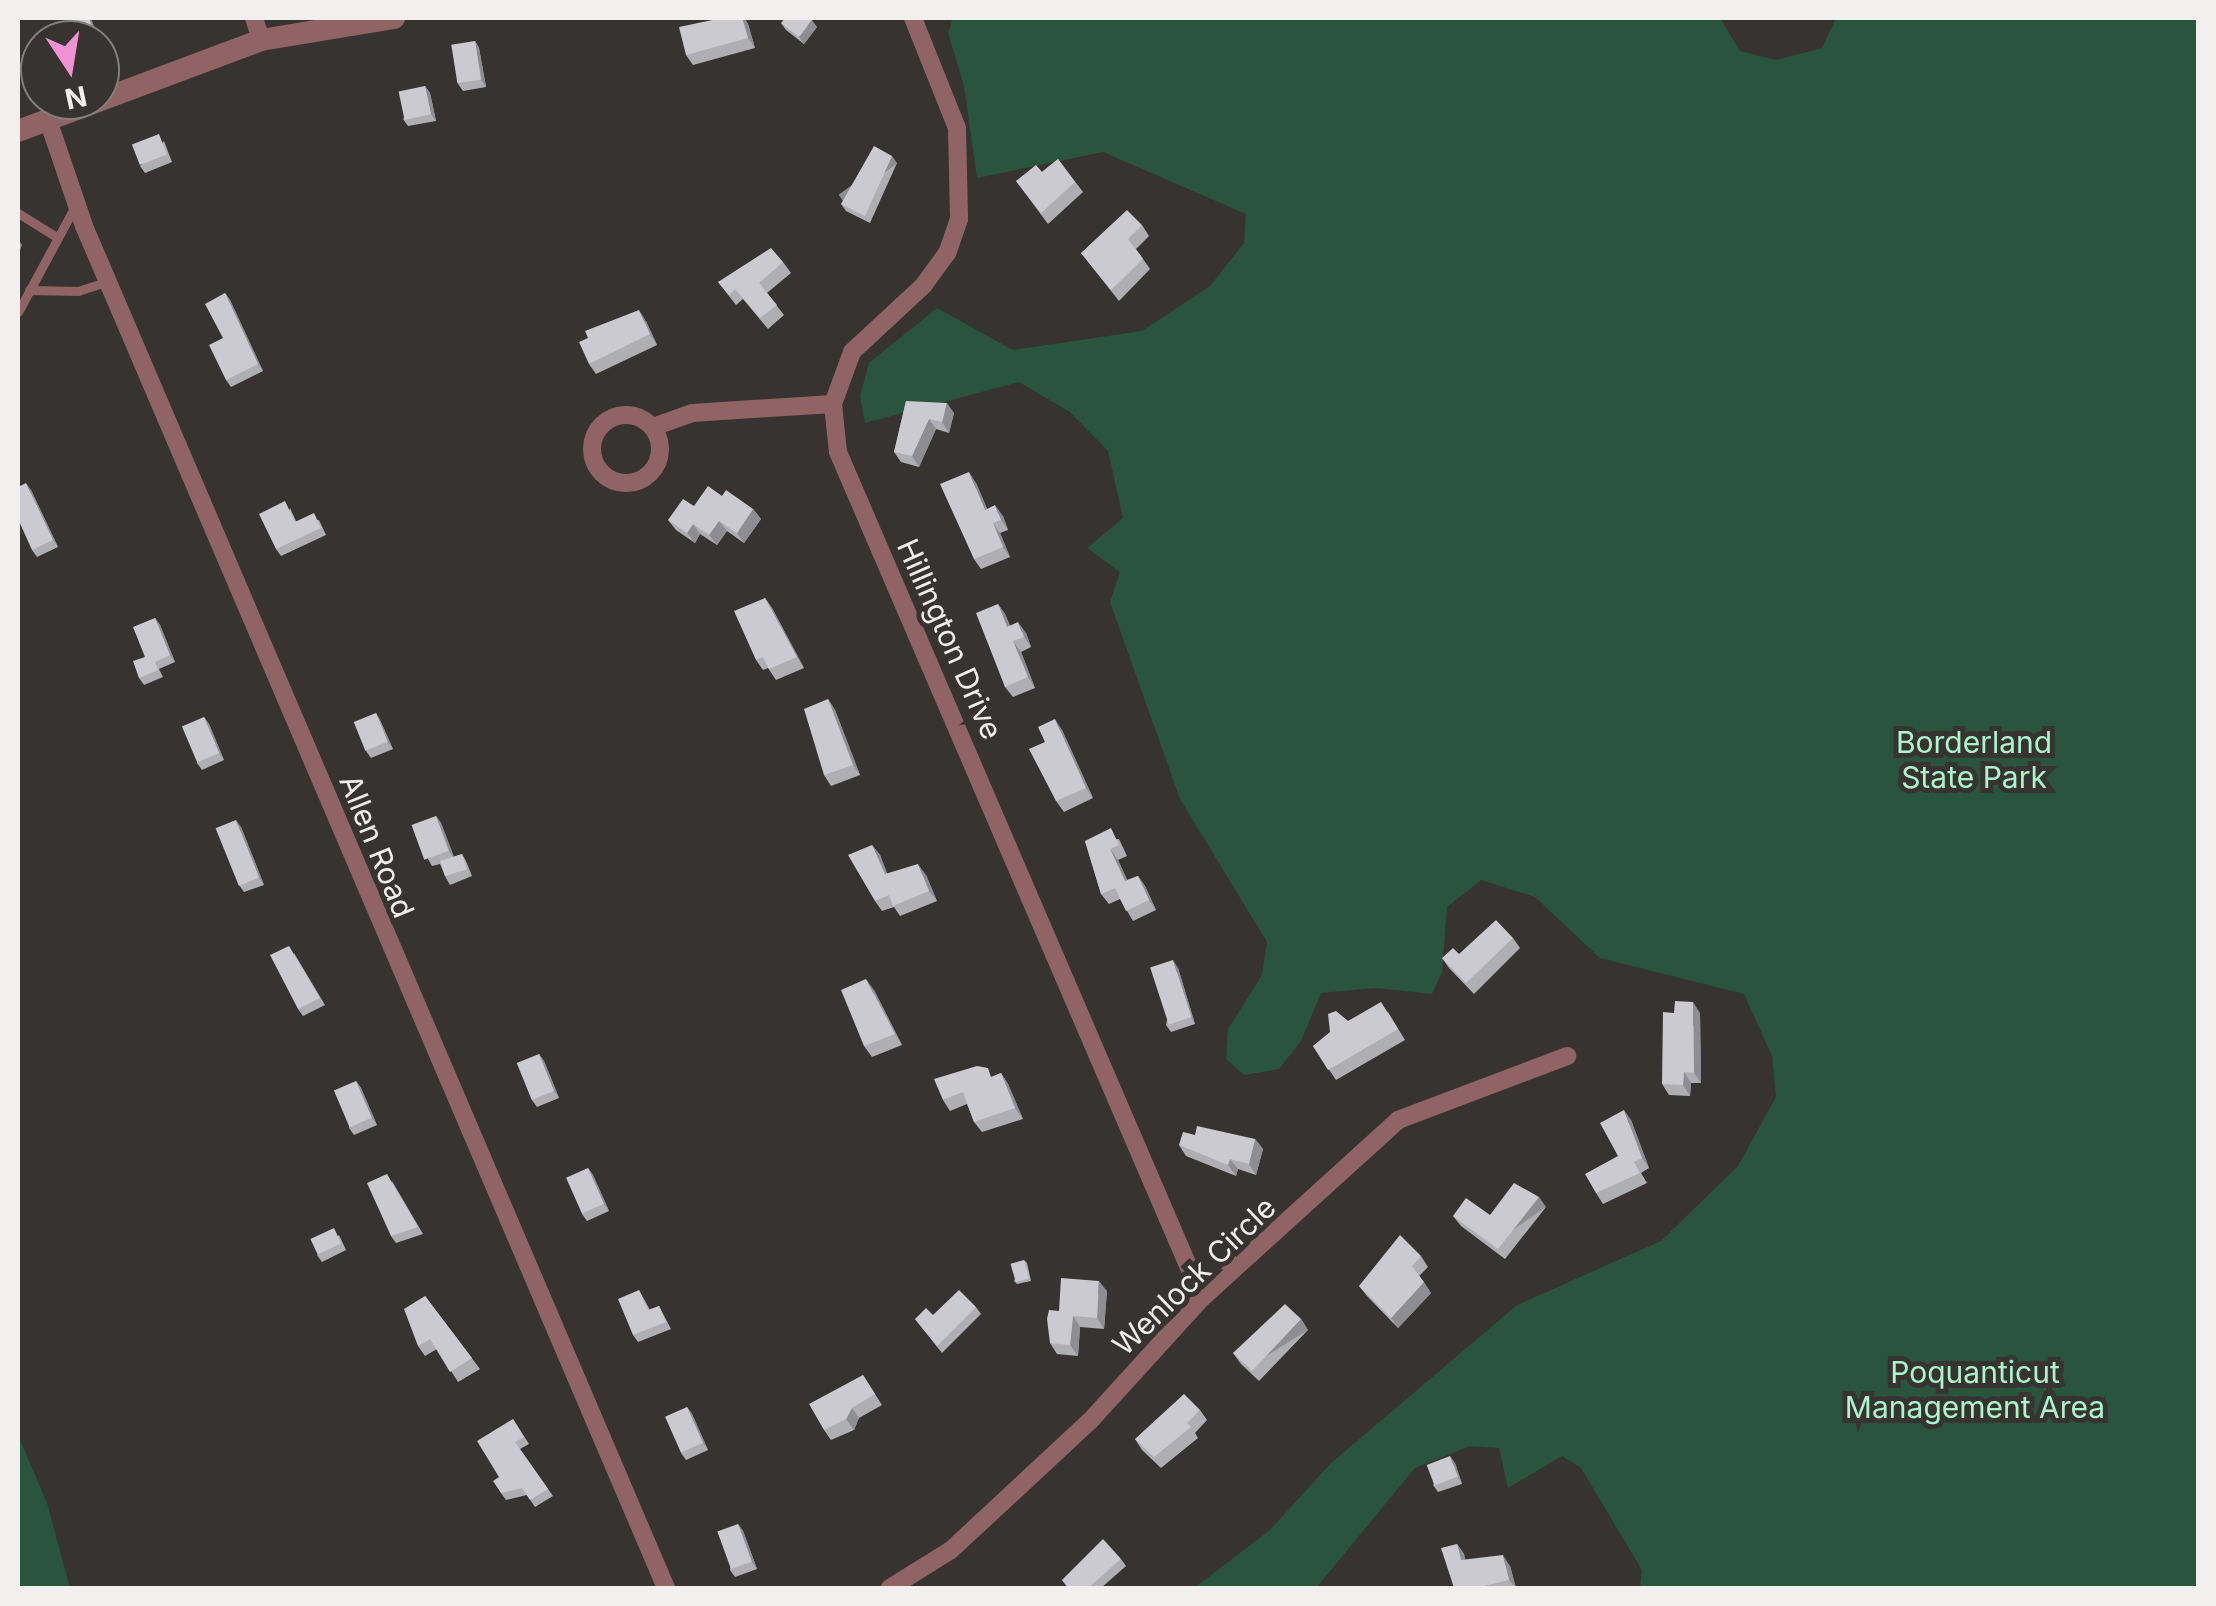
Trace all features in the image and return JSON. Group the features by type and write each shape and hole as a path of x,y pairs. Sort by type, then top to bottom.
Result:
{"street":[{"path":"120,89 258,29 394,18"},
{"name":"Hillington Drive","path":"913,18 957,128 959,218 947,254 924,285 852,352 834,404 838,452 1202,1298"},
{"path":"18,131 48,120"},
{"name":"Allen Road","path":"48,120 108,282 666,1588"},
{"path":"653,428 692,413 834,404"},
{"name":"Wenlock Circle","path":"890,1588 951,1550 1090,1421 1202,1298 1398,1120 1567,1056"}],"lane":[{"path":"18,312 77,204"},
{"path":"18,213 58,238"},
{"path":"29,290 78,291 108,282"}],"green space":[{"path":"953,18 1720,18 1740,51 1776,60 1822,48 1836,18 2198,18 2198,1588 1640,1588 1642,1570 1581,1468 1562,1456 1508,1488 1499,1448 1470,1446 1415,1468 1316,1588 1194,1588 1270,1530 1330,1464 1517,1305 1661,1241 1738,1166 1776,1097 1772,1056 1744,994 1600,958 1535,897 1481,880 1447,907 1442,972 1432,994 1376,988 1321,993 1301,1041 1279,1069 1244,1075 1226,1059 1228,1029 1262,975 1267,942 1180,799 1110,602 1120,572 1087,548 1123,518 1108,451 1070,412 1019,382 865,423 860,396 869,363 937,308 1013,350 1142,331 1210,286 1244,243 1246,214 1103,152 977,178 964,86 948,33"},
{"path":"18,1435 47,1503 70,1588 18,1588"}],"building":[{"path":"742,18 748,38 686,55 679,27"},
{"path":"785,18 812,20 799,37 781,23"},
{"path":"475,41 481,80 457,83 451,45"},
{"path":"425,86 431,114 405,120 399,92"},
{"path":"159,134 167,155 140,165 132,144"},
{"path":"874,146 892,156 865,216 841,204"},
{"path":"1058,159 1075,182 1041,213 1016,181 1036,165 1042,172"},
{"path":"1127,210 1142,225 1128,239 1143,259 1111,290 1081,253"},
{"path":"771,248 783,262 759,283 777,305 760,318 735,289 729,295 718,282"},
{"path":"225,293 258,364 226,380 209,345 223,338 205,304"},
{"path":"639,310 650,334 589,364 579,342 588,338 585,331"},
{"path":"906,401 947,403 942,422 929,419 912,456 894,452"},
{"path":"969,472 985,510 995,505 1001,520 993,523 1003,547 974,559 940,484"},
{"path":"26,483 53,540 32,550 18,519 18,487"},
{"path":"708,486 722,496 726,490 753,509 737,533 719,521 709,535 693,524 687,533 668,520 683,499 694,506"},
{"path":"285,501 295,522 314,513 321,528 276,549 259,514"},
{"path":"765,598 797,657 769,669 763,657 756,660 734,611"},
{"path":"998,604 1007,627 1018,622 1024,637 1013,641 1028,677 1005,687 976,613"},
{"path":"155,618 170,655 155,662 158,670 139,678 133,661 145,657 133,627"},
{"path":"828,699 853,765 824,775 804,709"},
{"path":"376,713 388,742 365,751 354,722"},
{"path":"204,717 219,753 197,762 182,726"},
{"path":"1055,719 1086,788 1056,801 1029,749 1045,742 1038,727"},
{"path":"436,816 449,851 424,860 412,825"},
{"path":"236,820 259,877 239,886 216,828"},
{"path":"1111,828 1119,845 1110,849 1125,881 1138,876 1149,900 1126,911 1115,888 1101,894 1085,841"},
{"path":"872,845 885,874 918,864 929,891 893,906 889,895 875,901 848,855"},
{"path":"462,854 467,869 445,876 440,861"},
{"path":"1496,920 1513,938 1466,983 1442,958 1453,948 1459,954"},
{"path":"289,946 320,998 298,1009 270,955"},
{"path":"1173,960 1192,1017 1169,1024 1150,967"},
{"path":"866,979 895,1034 864,1046 841,990"},
{"path":"1675,1001 1693,1002 1694,1073 1684,1072 1683,1085 1662,1084 1663,1012 1674,1013"},
{"path":"1381,1002 1398,1029 1328,1070 1313,1046 1330,1032 1328,1014 1336,1011 1348,1021"},
{"path":"539,1054 554,1091 532,1100 517,1063"},
{"path":"977,1066 988,1068 991,1077 1001,1073 1015,1108 974,1122 963,1092 943,1100 934,1079"},
{"path":"356,1081 372,1118 350,1127 334,1090"},
{"path":"1624,1110 1642,1158 1634,1162 1640,1173 1596,1193 1585,1174 1618,1156 1600,1123"},
{"path":"1197,1126 1255,1139 1249,1164 1230,1159 1228,1165 1179,1145 1183,1132 1195,1135"},
{"path":"588,1168 604,1204 582,1213 566,1178"},
{"path":"387,1174 418,1227 391,1236 367,1183"},
{"path":"1514,1183 1539,1197 1498,1249 1453,1216 1466,1198 1490,1215"},
{"path":"334,1228 341,1243 318,1254 310,1239"},
{"path":"1400,1235 1421,1256 1412,1266 1424,1282 1391,1318 1359,1286"},
{"path":"1024,1260 1029,1278 1016,1282 1011,1264"},
{"path":"1061,1278 1099,1281 1097,1318 1073,1316 1070,1345 1050,1343 1047,1319 1049,1310 1059,1311"},
{"path":"639,1290 648,1310 659,1306 666,1322 633,1335 618,1299"},
{"path":"959,1290 976,1307 937,1346 915,1319 926,1308 933,1315"},
{"path":"425,1296 472,1358 450,1372 430,1339 418,1346 404,1309"},
{"path":"1285,1304 1301,1319 1252,1371 1233,1353"},
{"path":"863,1375 875,1394 852,1408 846,1419 824,1430 809,1404"},
{"path":"1184,1394 1200,1410 1187,1423 1191,1427 1154,1457 1135,1439"},
{"path":"687,1407 703,1443 681,1452 665,1417"},
{"path":"513,1419 524,1437 515,1442 548,1489 530,1500 522,1488 501,1493 493,1481 499,1477 477,1441"},
{"path":"1450,1456 1458,1477 1435,1485 1427,1465"},
{"path":"738,1524 752,1562 731,1569 717,1532"},
{"path":"1103,1539 1121,1559 1088,1588 1069,1588 1062,1580"},
{"path":"1457,1544 1461,1560 1503,1555 1509,1580 1476,1588 1454,1588 1441,1548"}],"park label":[{"name":"Borderland State Park","path":"1974,759"},
{"name":"Poquanticut Management Area","path":"1975,1389"}]}
